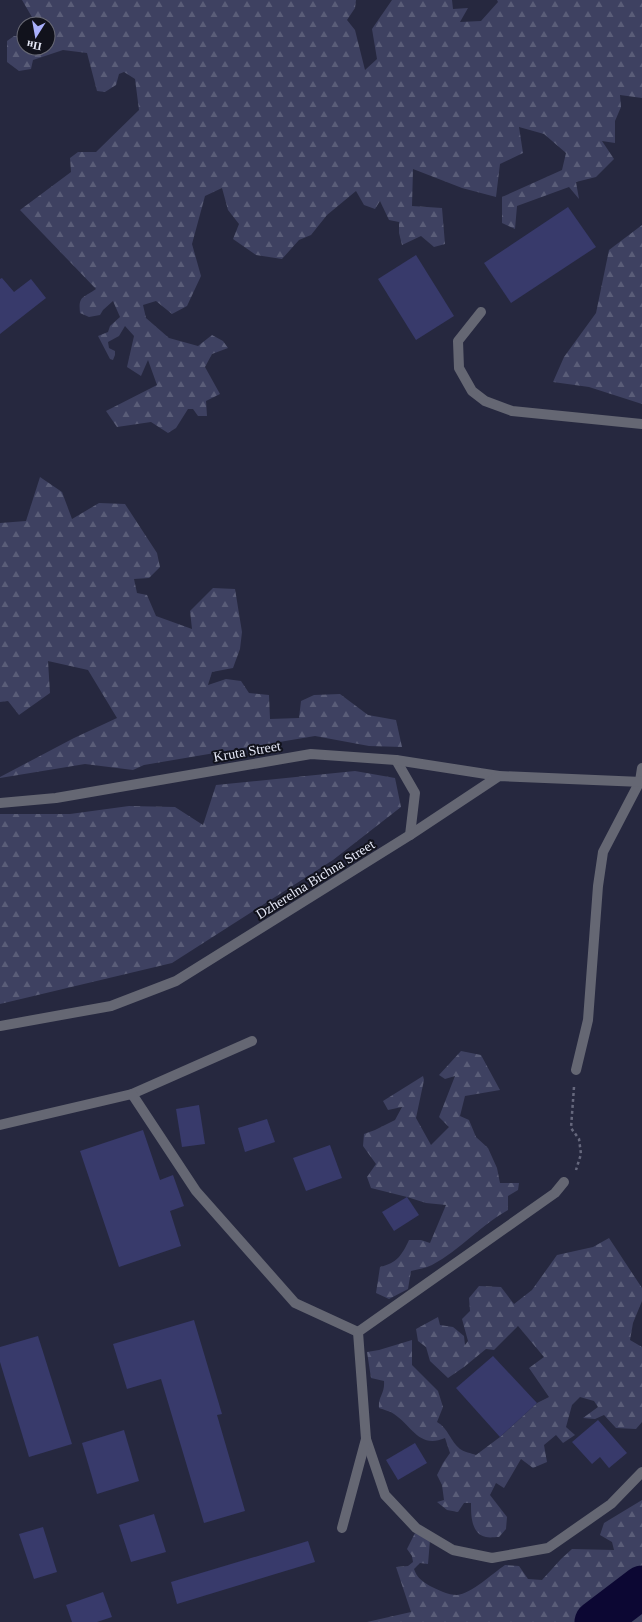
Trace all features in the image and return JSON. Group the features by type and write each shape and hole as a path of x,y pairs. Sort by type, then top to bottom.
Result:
{"street":[{"path":"481,312 458,341 459,368 472,391 485,401 512,411 642,424"},
{"name":"Kruta Street","path":"0,803 56,798 311,754 396,760 499,776"},
{"path":"396,760 415,794 410,835"},
{"path":"576,1070 588,1020 598,886 603,852 641,781 642,768"},
{"path":"499,776 641,781"},
{"name":"Dzherelna Bichna Street","path":"0,1026 111,1006 176,981 410,835 499,776"},
{"path":"0,1125 132,1094 252,1041"},
{"path":"132,1094 196,1191 295,1303 358,1332"},
{"path":"358,1332 554,1193 564,1182"},
{"path":"358,1332 366,1439 385,1495 416,1528 454,1550 492,1558 548,1548 611,1504 642,1472"},
{"path":"342,1528 366,1439"}],"path":[{"path":"564,1182 577,1168 581,1154 578,1139 571,1128 576,1070"}],"green space":[{"path":"22,0 356,0 355,8 347,20 355,30 365,70 377,59 372,29 392,0 452,0 453,9 468,8 460,22 481,21 498,2 497,0 642,0 642,98 620,95 621,107 615,121 615,143 602,141 614,159 596,177 576,182 579,199 569,187 517,206 515,229 502,223 502,197 562,170 566,153 544,134 519,127 523,153 500,164 496,197 462,188 413,169 412,206 442,208 445,244 434,247 421,236 402,245 399,233 399,222 389,220 380,201 375,209 364,205 356,191 327,215 311,235 299,240 282,259 256,255 233,239 239,224 228,210 222,188 205,196 192,244 201,276 187,306 172,314 156,301 143,305 146,318 169,338 198,346 212,335 223,341 228,348 212,354 205,367 220,394 206,401 207,416 198,416 193,409 188,409 176,428 168,433 151,422 117,427 106,411 157,385 148,360 141,376 127,367 134,336 125,326 119,336 108,342 109,348 115,351 113,360 110,359 98,336 108,332 110,326 120,317 113,301 103,310 100,315 89,317 80,313 81,300 96,289 20,210 71,172 70,158 78,152 96,152 139,110 135,79 124,72 119,74 116,85 105,92 97,91 87,53 63,50 56,52 56,16 31,16"},
{"path":"16,36 16,56 45,56 33,60 31,69 19,71 7,62 7,41"},
{"path":"642,225 642,404 589,387 553,382 564,357 596,313 609,250"},
{"path":"40,477 62,492 72,519 99,503 125,504 157,553 160,567 149,578 134,579 137,593 147,595 156,616 192,629 190,611 213,588 235,589 242,632 240,649 233,668 212,672 208,685 226,679 241,681 249,693 269,695 270,719 299,718 301,701 314,695 340,694 368,715 396,720 402,747 369,746 315,736 144,765 133,770 85,764 0,778 74,738 117,718 88,670 48,661 50,693 19,715 8,701 0,702 0,523 26,521"},
{"path":"355,771 395,778 401,807 333,860 172,963 0,1004 0,814 70,814 129,806 175,807 203,825 216,785"},
{"path":"461,1051 481,1055 500,1090 465,1096 460,1116 469,1120 476,1137 488,1148 497,1168 500,1183 519,1183 518,1190 508,1196 508,1210 442,1259 430,1266 411,1271 408,1289 389,1299 376,1293 380,1267 395,1261 404,1250 409,1240 421,1240 430,1243 446,1205 426,1203 371,1188 367,1177 376,1164 363,1146 364,1134 395,1120 402,1107 388,1110 383,1101 423,1076 424,1080 416,1118 431,1145 449,1127 439,1117 455,1076 445,1079 439,1075"},
{"path":"609,1238 642,1288 642,1301 633,1323 630,1340 642,1347 642,1422 636,1429 616,1428 604,1415 595,1419 583,1418 598,1407 594,1401 580,1397 572,1405 566,1427 575,1435 563,1443 556,1435 544,1445 547,1462 533,1468 521,1459 504,1488 496,1483 490,1495 507,1517 506,1529 499,1537 488,1537 481,1535 477,1532 473,1523 471,1503 464,1503 458,1512 447,1510 437,1502 444,1500 442,1485 437,1475 450,1453 445,1438 436,1441 429,1441 422,1438 416,1435 394,1414 379,1408 384,1389 384,1381 371,1378 367,1352 412,1340 412,1365 438,1391 443,1407 437,1422 444,1428 460,1449 476,1455 500,1437 537,1403 549,1397 529,1368 544,1357 518,1326 494,1350 486,1349 448,1378 430,1361 426,1347 418,1341 416,1329 438,1317 440,1325 453,1327 464,1336 465,1345 468,1341 462,1319 470,1311 469,1298 479,1286 501,1287 514,1304 532,1290 557,1255 593,1247"},
{"path":"642,1500 642,1622 367,1622 411,1612 396,1567 408,1566 413,1562 412,1556 407,1549 415,1533 430,1540 428,1564 420,1563 414,1569 418,1577 422,1581 440,1591 457,1595 469,1591 505,1565 519,1566 528,1579 542,1580 572,1549 614,1550 612,1542 600,1535 604,1523"}],"building":[{"path":"568,207 596,247 511,303 484,263"},
{"path":"416,255 454,316 416,340 378,279"},
{"path":"2,278 14,292 31,279 46,298 0,334 0,279"},
{"path":"199,1105 205,1144 182,1147 176,1109"},
{"path":"267,1119 275,1142 245,1152 238,1128"},
{"path":"143,1130 160,1180 173,1175 184,1206 170,1211 181,1246 119,1267 80,1151"},
{"path":"330,1145 342,1178 306,1191 293,1158"},
{"path":"407,1197 419,1215 394,1231 382,1212"},
{"path":"194,1320 222,1414 217,1415 245,1511 204,1523 161,1379 127,1389 113,1344"},
{"path":"38,1336 72,1444 29,1457 0,1362 0,1347"},
{"path":"493,1356 537,1403 500,1437 456,1388"},
{"path":"598,1420 627,1453 609,1468 600,1457 592,1464 572,1442"},
{"path":"124,1430 139,1481 97,1494 82,1443"},
{"path":"415,1443 427,1463 398,1480 386,1460"},
{"path":"154,1514 166,1552 131,1562 119,1525"},
{"path":"43,1527 57,1572 34,1579 19,1534"},
{"path":"308,1541 315,1562 177,1604 171,1582"},
{"path":"103,1592 112,1617 97,1622 72,1622 66,1605"}],"waterway":[{"path":"596,1622 642,1587"}]}
